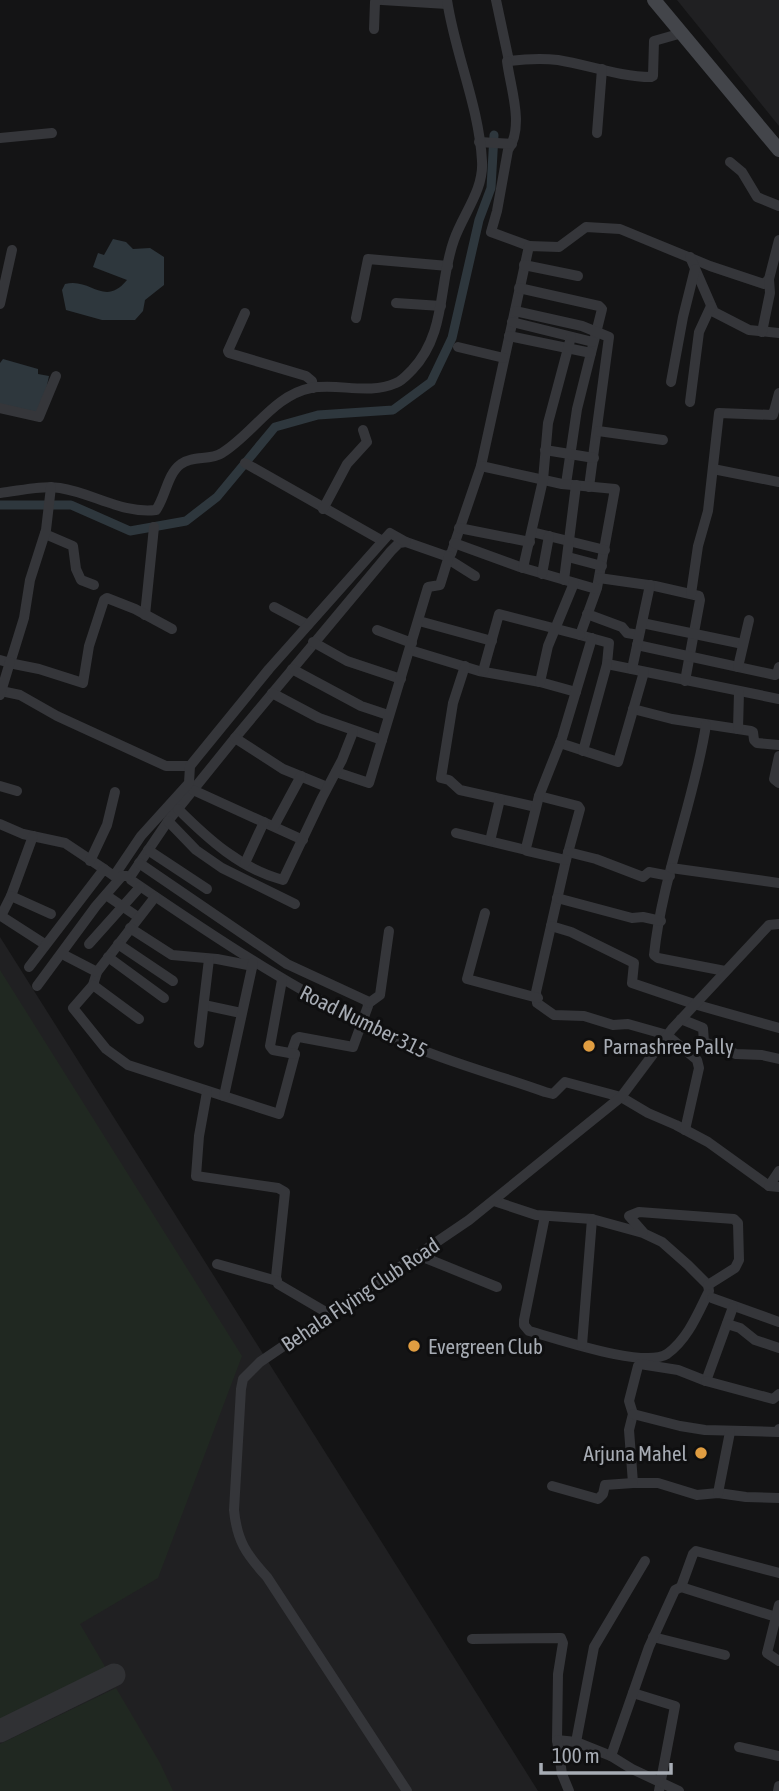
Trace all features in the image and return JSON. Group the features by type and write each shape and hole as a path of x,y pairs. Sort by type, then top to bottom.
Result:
{"street":[{"path":"0,493 51,489 72,491 118,506 156,510 172,476 181,464 219,455 288,396 313,387 362,388 396,383 403,379 424,355 435,335 454,238 480,182 482,162 474,107 450,24 447,2 380,0 375,2 374,29"},
{"path":"496,0 516,109 512,144 508,150 497,214 491,232 529,246 548,248 559,247 583,228 604,227 630,232 760,283 769,279"},
{"path":"654,0 779,150"},
{"path":"507,61 535,58 556,60 638,77 653,77 654,41 682,33"},
{"path":"597,133 602,69"},
{"path":"0,138 52,133"},
{"path":"479,142 512,144"},
{"path":"730,162 742,172 757,197 779,206"},
{"path":"762,332 769,279 779,240"},
{"path":"336,772 369,784 428,587 440,585 481,466 529,246"},
{"path":"0,304 7,255"},
{"path":"690,257 715,312 744,328 779,333"},
{"path":"356,318 368,259 447,266"},
{"path":"524,265 578,276"},
{"path":"671,382 695,269"},
{"path":"519,288 602,309 578,405 570,455 569,581 540,682"},
{"path":"396,303 441,306"},
{"path":"690,402 699,332 710,306"},
{"path":"244,313 229,353 306,376 312,381 313,387"},
{"path":"513,316 593,342"},
{"path":"513,316 570,342"},
{"path":"509,336 570,342 593,342 609,337 589,486"},
{"path":"523,568 542,480 548,423 570,342"},
{"path":"458,347 504,358"},
{"path":"0,408 39,417 56,376"},
{"path":"691,594 713,469 719,413 773,415 779,393"},
{"path":"323,509 347,464 367,442 363,430"},
{"path":"598,430 663,440"},
{"path":"545,450 594,458"},
{"path":"245,463 381,540"},
{"path":"481,466 542,480 612,487 615,490 599,578 580,635"},
{"path":"713,469 779,482"},
{"path":"51,489 45,534 30,580 24,618 6,662 1,693 20,695 57,716 166,766 190,766"},
{"path":"145,615 154,527"},
{"path":"459,528 531,537 549,536 605,550"},
{"path":"0,824 33,836 65,843 114,876 141,836 189,783 190,766 381,540 390,533 449,557 475,576"},
{"path":"45,534 73,546 76,569 81,580 94,585"},
{"path":"542,574 549,536"},
{"path":"37,986 106,895 122,876 134,871 178,808 401,538"},
{"path":"454,543 569,581 599,578 650,585 700,598 685,681"},
{"path":"568,557 599,578"},
{"path":"560,743 618,762 633,709 638,671 638,640 650,585"},
{"path":"6,662 83,683 89,646 104,600 111,599 172,629"},
{"path":"274,607 308,625"},
{"path":"483,671 499,614 609,643 607,664 583,751"},
{"path":"587,614 622,627 638,640 690,657 775,675 779,667"},
{"path":"738,667 749,620"},
{"path":"419,621 492,641"},
{"path":"642,623 743,645"},
{"path":"377,630 465,666 576,692"},
{"path":"526,850 538,801 560,743 592,638"},
{"path":"313,642 347,661 401,679"},
{"path":"607,664 779,699"},
{"path":"465,666 453,703 441,778 449,780 460,790 500,799 579,806 536,992 537,1003 554,1015 584,1016 613,1025 628,1024 667,1035 699,1064 685,1129"},
{"path":"292,669 360,706 388,715"},
{"path":"738,729 739,692"},
{"path":"272,693 319,718 382,740"},
{"path":"633,709 672,719 753,732 757,743 779,745"},
{"path":"706,724 698,770 671,872 654,953 656,957 725,971"},
{"path":"178,808 211,841 245,863 284,880 353,732"},
{"path":"235,737 266,759 327,788"},
{"path":"779,756 774,779 779,783"},
{"path":"245,863 301,776"},
{"path":"0,786 17,791"},
{"path":"193,790 303,839"},
{"path":"90,861 107,825 115,792"},
{"path":"490,841 500,799"},
{"path":"168,821 196,850 222,868 295,904"},
{"path":"456,833 526,850 600,860 643,877 649,872 671,872 779,883"},
{"path":"33,836 1,916 43,943"},
{"path":"148,850 207,889"},
{"path":"29,967 104,869"},
{"path":"134,871 287,964 366,999 368,1004"},
{"name":"Road Number 315","path":"134,871 140,887 253,965 457,1065 553,1094 565,1082 621,1097"},
{"path":"115,885 146,908"},
{"path":"89,944 140,887"},
{"path":"106,895 138,917"},
{"path":"11,896 51,914"},
{"path":"155,897 97,972 93,985 73,1009 106,1049 128,1065 279,1114 290,1053 296,1039 299,1037 353,1047 368,1004 380,995 389,931"},
{"path":"557,898 632,918 643,917 661,921"},
{"path":"485,913 467,979 538,998"},
{"name":"Behala Flying Club Road","path":"407,1791 267,1577 248,1558 236,1527 234,1510 243,1379 260,1362 494,1201 621,1097 694,1004 769,925 779,924"},
{"path":"551,926 571,932 634,963 632,983 779,1028"},
{"path":"130,928 172,955 253,965 223,1096"},
{"path":"118,944 173,981"},
{"path":"66,956 97,972"},
{"path":"108,957 164,998"},
{"path":"199,1043 209,959"},
{"path":"282,980 270,1046 290,1053"},
{"path":"93,985 139,1019"},
{"path":"204,1004 241,1013"},
{"path":"681,1019 702,1026 704,1042 736,1054 779,1059"},
{"path":"208,1092 196,1176 278,1188 285,1192 277,1281"},
{"path":"621,1097 708,1142 774,1186 779,1171"},
{"path":"494,1201 526,1213 592,1219 643,1233 662,1242 708,1285 709,1291 692,1327 666,1354 655,1358 632,1358 529,1331 524,1325 545,1216"},
{"path":"643,1233 629,1216 639,1212 734,1219 738,1223 739,1260 735,1268 708,1285"},
{"path":"582,1345 592,1219"},
{"path":"418,1255 497,1287"},
{"path":"217,1264 277,1281 331,1315"},
{"path":"712,1298 779,1322"},
{"path":"706,1381 733,1307"},
{"path":"727,1324 779,1348"},
{"path":"633,1483 628,1430 632,1414 629,1401 635,1372 640,1364 678,1370 706,1381 776,1396 774,1405 779,1409"},
{"path":"632,1414 680,1426 730,1432 778,1432 779,1429"},
{"path":"718,1493 730,1432"},
{"path":"552,1486 598,1499 608,1483 658,1483 697,1495 718,1493 779,1498"},
{"path":"611,1756 653,1637 675,1590 681,1587 693,1554 696,1551 779,1573"},
{"path":"576,1742 594,1647 645,1561"},
{"path":"681,1587 776,1618"},
{"path":"779,1605 767,1653 779,1661"},
{"path":"472,1639 558,1637 563,1641 558,1674 557,1740 562,1774 569,1791"},
{"path":"653,1637 725,1655"},
{"path":"633,1693 675,1706 660,1787"},
{"path":"557,1740 576,1742 611,1756 660,1787 679,1791"},
{"path":"739,1747 779,1756"},
{"path":"778,1791 779,1786"}],"shaded area":[{"path":"677,0 779,0 779,126"},
{"path":"113,239 126,242 133,249 150,248 164,257 164,285 145,300 143,311 135,320 102,320 66,310 62,290 65,284 82,284 104,292 119,288 127,280 93,267 98,253 104,255"},
{"path":"3,359 38,369 38,374 49,376 43,404 32,417 0,407 0,363"},
{"path":"0,937 337,1471 538,1791 0,1791"},
{"path":"0,970 242,1356 158,1578 80,1624 107,1670 0,1721"},
{"path":"116,1688 160,1763 173,1791 0,1791 0,1744"}],"waterway":[{"path":"0,505 71,505 130,531 186,521 217,497 275,427 318,415 393,410 431,382 452,338 479,220 491,188 494,135"}],"taxiway":[{"path":"0,1731 114,1675"}],"place":[{"name":"Parnashree Pally","path":"589,1046"},
{"name":"Evergreen Club","path":"414,1346"},
{"name":"Arjuna Mahel","path":"701,1453"}]}
